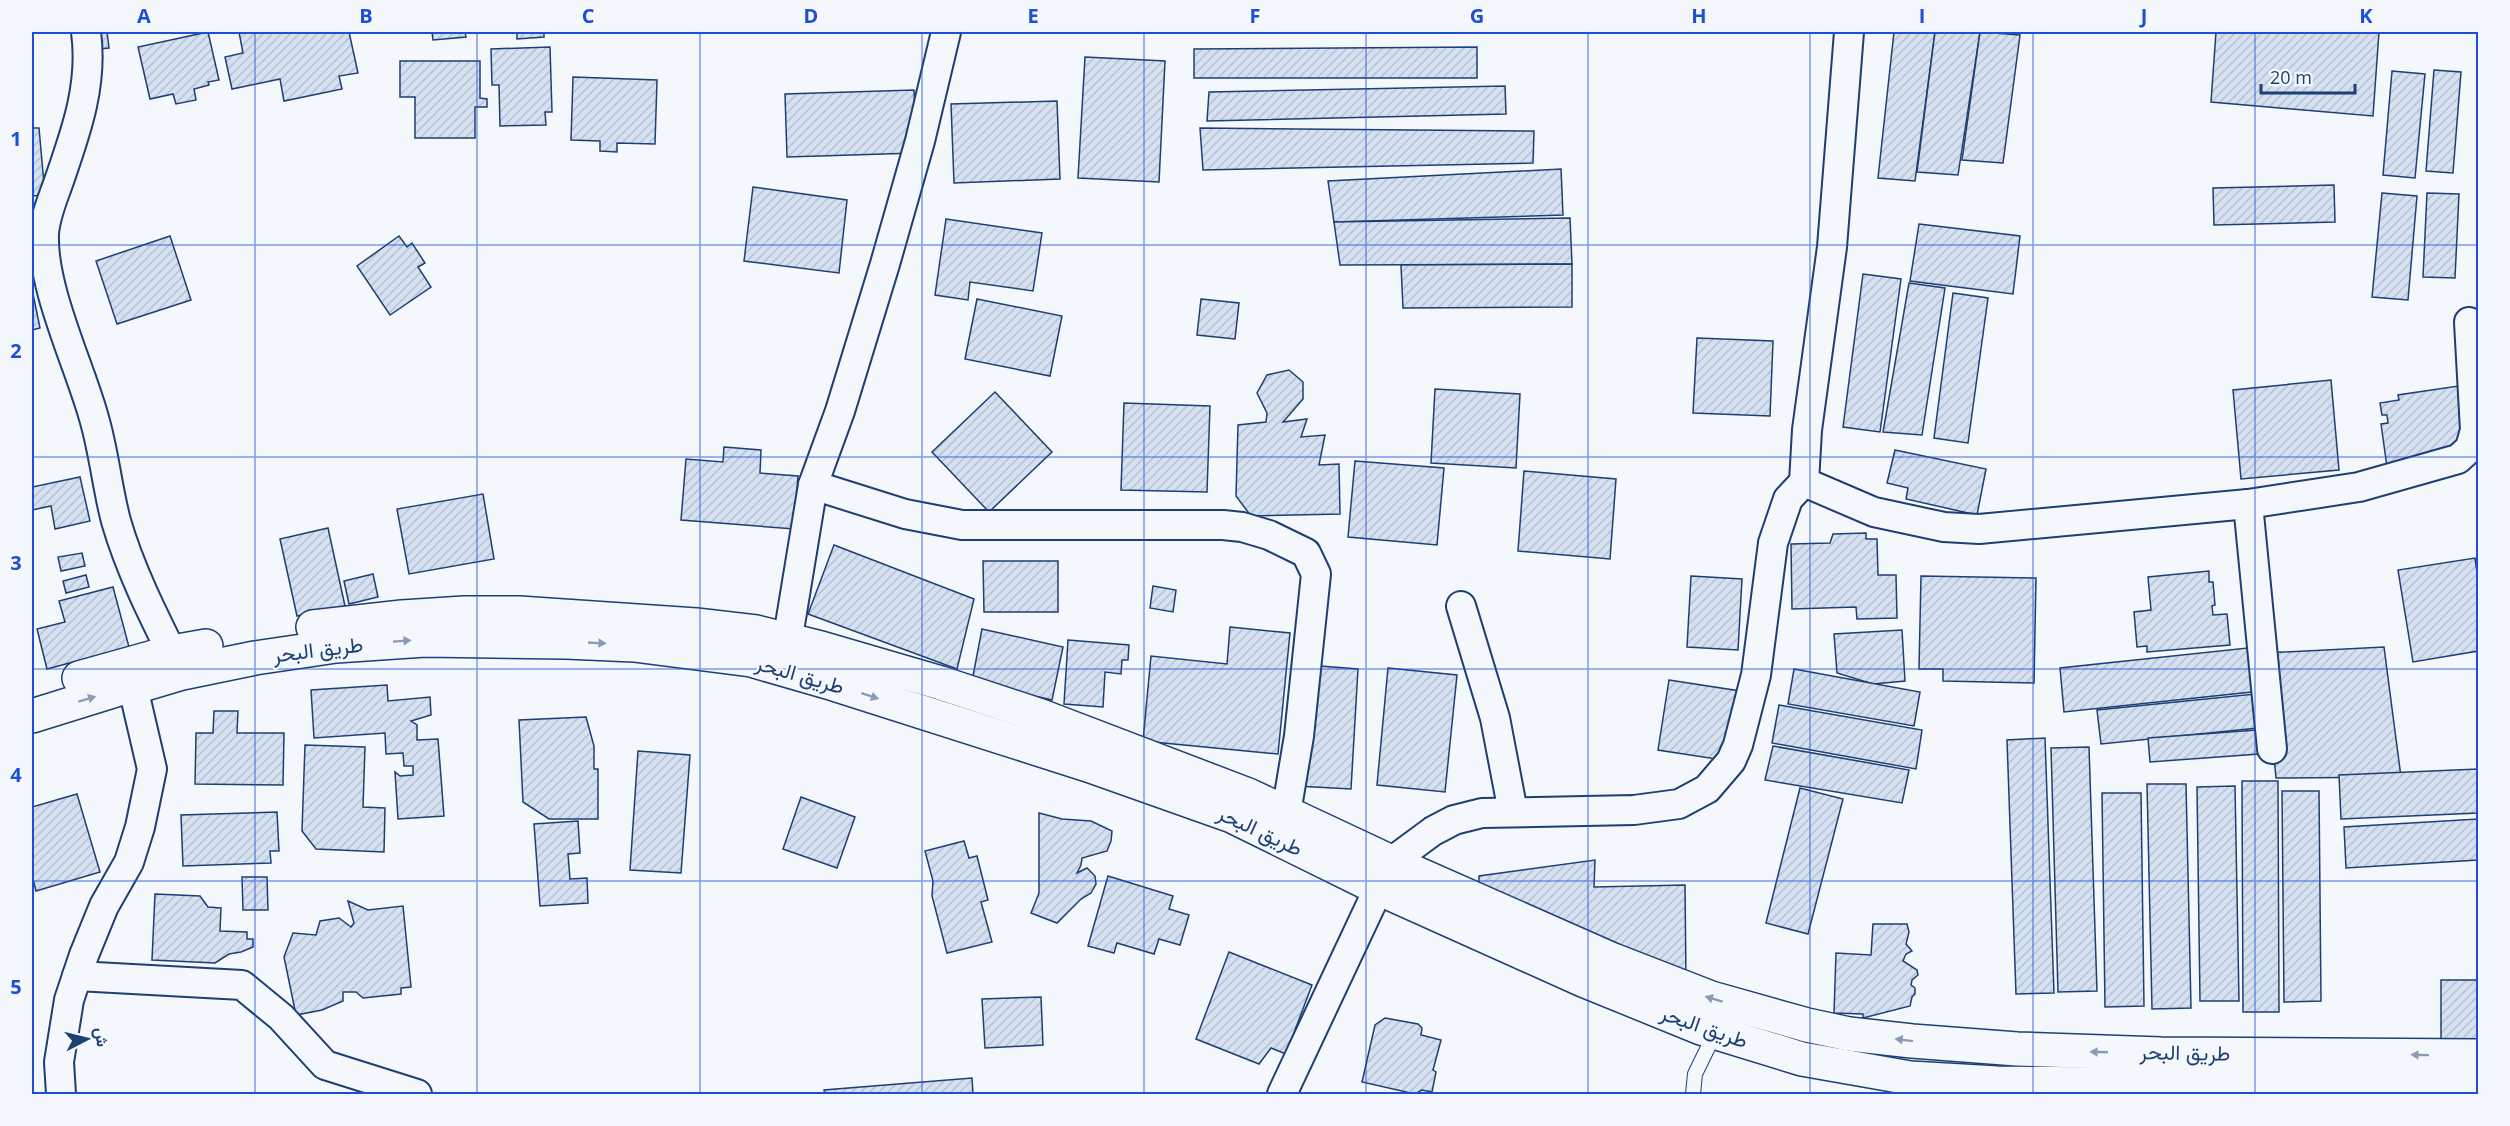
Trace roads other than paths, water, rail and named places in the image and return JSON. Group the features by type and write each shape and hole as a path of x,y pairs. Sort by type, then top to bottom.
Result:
{"highway":[{"name":"طريق البحر","path":"32,692 131,676 336,623 464,613 580,616 756,632 785,655 1232,816 1711,998 1807,1025 1849,1034 2017,1049 2161,1054 2478,1056"},
{"name":"طريق البحر","path":"785,655 941,682 1041,716 1248,795 1286,813 1384,875 1583,980 1715,1033 1802,1059 1911,1078 2159,1090 2478,1088"},
{"name":"طريق البحر","path":"32,716 119,689 131,676"}],"street":[{"path":"86,32 88,72 85,101 48,210 44,234 45,253 57,306 94,419 116,520 142,589 177,663"},
{"path":"785,655 813,485 840,411 885,264 920,141 946,32"},
{"path":"1282,1095 1344,966 1384,875 1433,831 1454,820 1482,813 1661,808 1691,799 1717,779 1731,761 1738,745 1756,675 1777,531 1788,500 1804,482 1807,430 1832,247 1849,32"},
{"path":"1804,482 1874,512 1944,527 1979,529 2248,504 2359,487 2464,456 2473,444 2475,430 2469,322"},
{"path":"813,485 905,514 962,525 1223,525 1242,527 1269,535 1306,553 1316,574 1299,736 1286,813"},
{"path":"2248,504 2272,749"},
{"path":"1461,606 1496,718 1513,812"},
{"path":"61,1095 59,1062 69,1000 104,906 129,862 140,827 152,769 131,676"},
{"path":"77,976 242,985 281,1017 325,1065 417,1095"},
{"path":"2159,1090 2161,1054"}],"lane":[{"path":"1693,1095 1695,1074 1715,1033"}]}
